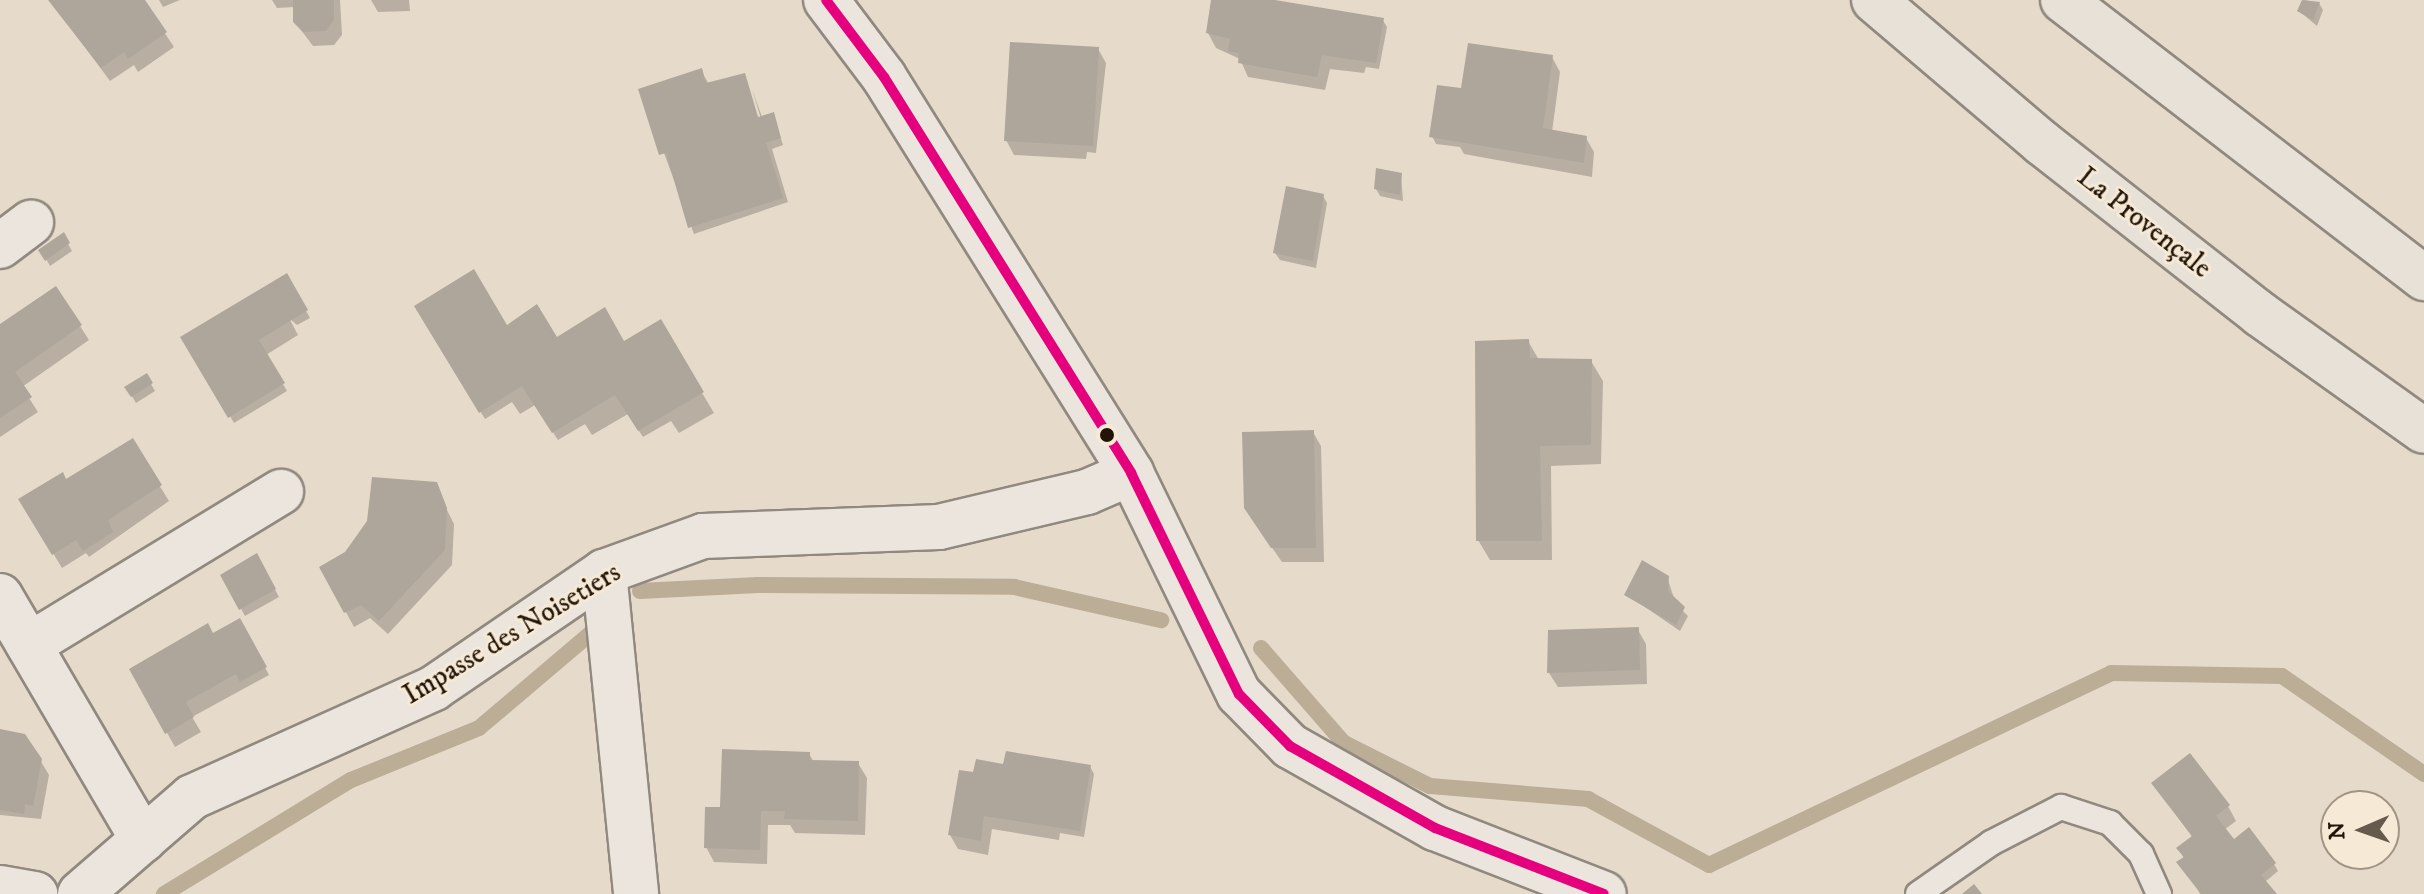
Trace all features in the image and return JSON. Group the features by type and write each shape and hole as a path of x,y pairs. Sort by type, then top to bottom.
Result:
{"highway":[{"name":"La Provençale","path":"1874,0 2042,143 2212,276 2424,431"},
{"path":"2063,0 2424,278"}],"street":[{"path":"826,0 884,77 1131,473 1239,694 1290,746 1435,828 1604,894"},
{"name":"Impasse des Noisetiers","path":"80,894 192,797 434,688 604,572 703,536 939,527 1087,492 1131,473"},
{"path":"29,645 281,492"},
{"path":"604,572 636,894"},
{"path":"0,596 143,840"},
{"path":"0,888 35,894"}],"lane":[{"path":"1918,894 1991,843 2061,807 2110,823 2141,854 2159,894"}],"building":[{"path":"48,0 145,0 167,32 128,59 124,52 101,68"},
{"path":"293,0 334,0 334,20 326,31 303,32 293,22"},
{"path":"1211,0 1275,0 1384,18 1376,63 1322,55 1317,77 1238,63 1239,53 1228,51 1230,39 1206,33"},
{"path":"2302,0 2320,2 2313,20 2297,11"},
{"path":"1010,42 1099,47 1093,146 1004,141"},
{"path":"1468,43 1553,55 1543,128 1587,136 1584,163 1429,137 1437,85 1461,88"},
{"path":"702,68 706,83 745,73 758,117 774,112 781,138 766,143 783,198 688,228 666,153 659,155 638,89"},
{"path":"1376,168 1402,173 1400,195 1374,189"},
{"path":"1286,186 1324,194 1313,261 1273,253"},
{"path":"64,232 70,243 45,261 38,250"},
{"path":"474,269 507,325 537,304 557,337 605,307 624,341 661,319 704,392 638,431 615,395 552,433 522,386 479,413 414,306"},
{"path":"287,273 308,310 259,340 285,383 228,418 180,337"},
{"path":"56,286 82,325 15,372 32,397 0,418 0,324"},
{"path":"1529,339 1530,358 1592,359 1591,445 1540,446 1542,541 1476,541 1475,341"},
{"path":"147,373 153,383 131,397 124,387"},
{"path":"1314,430 1316,548 1271,548 1244,508 1242,432"},
{"path":"133,438 162,485 108,520 113,532 83,551 76,540 52,555 18,499 63,472 66,479"},
{"path":"372,477 437,482 447,508 445,550 379,621 361,605 344,613 319,567 345,552 367,521"},
{"path":"257,553 276,589 239,610 220,575"},
{"path":"1642,560 1669,576 1668,591 1685,607 1676,625 1624,595"},
{"path":"240,618 267,667 240,682 236,674 186,702 194,717 165,734 129,669 208,623 213,633"},
{"path":"1639,627 1640,670 1547,673 1548,630"},
{"path":"0,729 25,734 42,759 33,806 25,804 24,814 0,810"},
{"path":"722,749 810,752 810,760 859,761 858,821 784,819 785,811 761,811 760,850 704,848 705,807 720,807"},
{"path":"1006,751 1091,765 1080,831 984,816 981,841 948,835 959,770 973,772 976,759 1003,764"},
{"path":"2190,753 2230,805 2216,816 2234,839 2249,827 2276,863 2261,875 2277,894 2201,894 2176,862 2184,857 2176,848 2192,836 2151,783"},
{"path":"1974,884 1982,894 1962,894"}],"waterway":[{"path":"640,591 758,585 1014,587 1161,620"},
{"path":"164,894 351,780 479,728 591,633"},
{"path":"1261,648 1344,743 1430,786 1588,799 1709,865 2111,673 2282,676 2424,774"}],"transit line":[{"path":"826,0 884,77 1131,473 1239,694 1290,746 1435,828 1604,894"}]}
